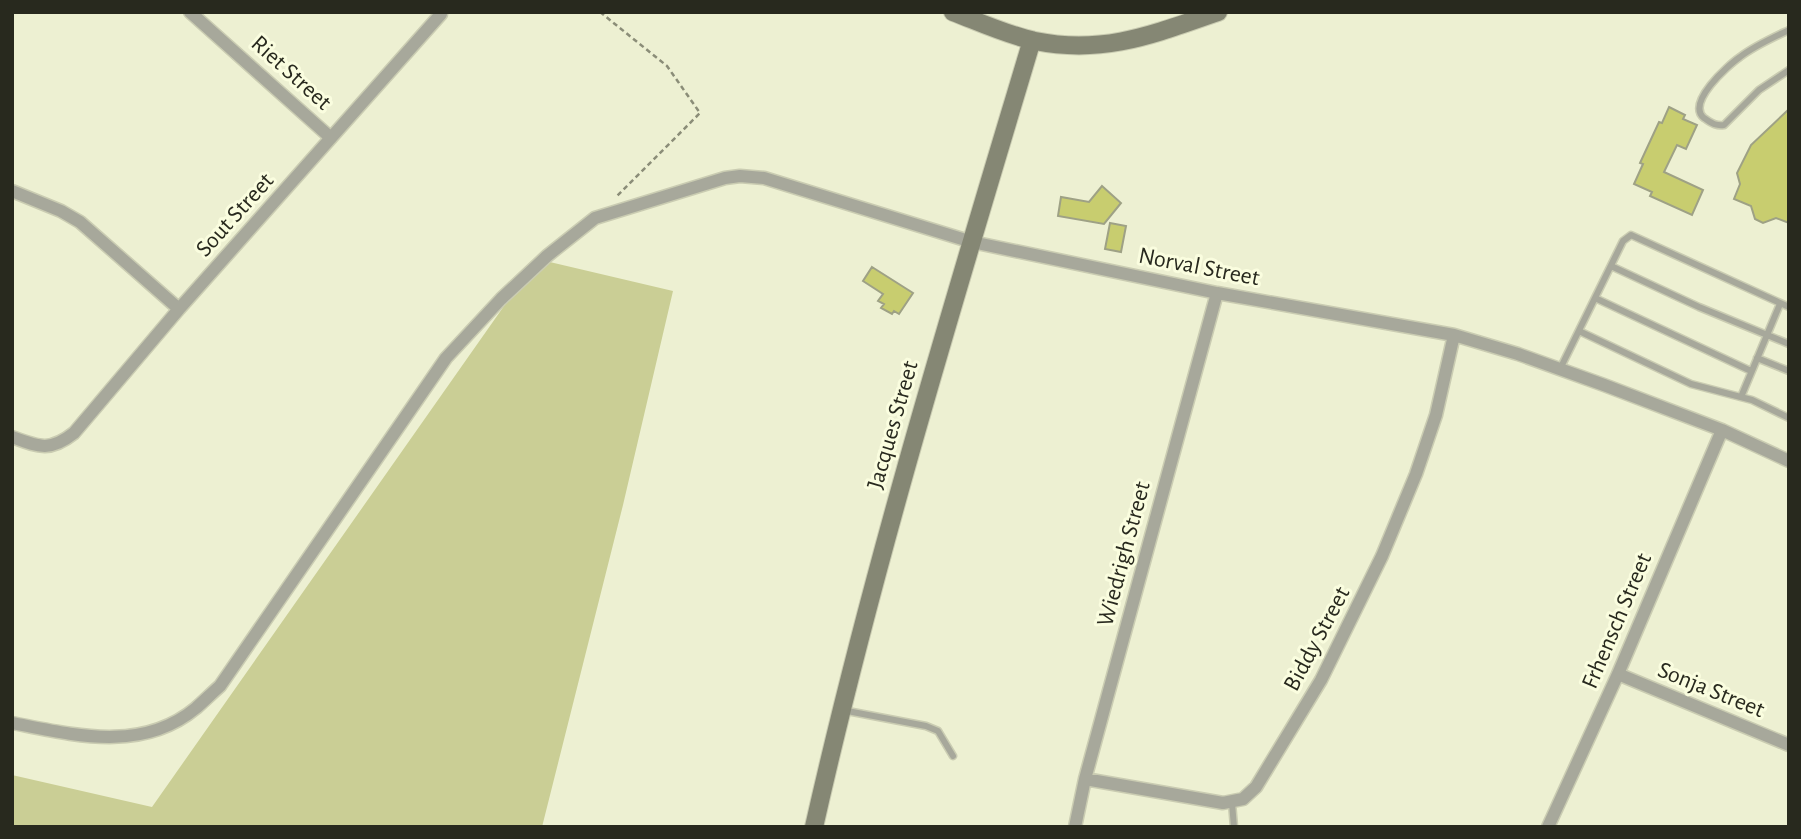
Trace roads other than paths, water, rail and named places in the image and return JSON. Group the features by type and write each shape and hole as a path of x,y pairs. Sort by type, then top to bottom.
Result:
{"street":[{"name":"Riet Street","path":"190,12 331,138"},
{"path":"953,12 1032,40 1071,46 1105,46 1149,36 1218,12"},
{"name":"Sout Street","path":"12,437 44,447 61,444 74,433 441,14"},
{"name":"Jacques Street","path":"814,827 894,506 1032,40"},
{"name":"Norval Street","path":"12,723 77,735 127,737 169,725 194,710 220,686 446,358 501,299 547,256 595,218 725,177 751,176 886,214 972,242 1217,293 1454,335 1560,369 1722,430 1789,461"},
{"path":"12,191 61,211 80,222 180,309"},
{"name":"Wiedrigh Street","path":"1075,827 1085,779 1217,293"},
{"name":"Biddy Street","path":"1232,803 1243,799 1256,787 1321,680 1365,594 1416,474 1441,397 1454,335"},
{"name":"Frhensch Street","path":"1548,827 1618,674 1722,430"},
{"name":"Sonja Street","path":"1618,674 1789,744"},
{"path":"1085,779 1214,803 1232,803"}],"lane":[{"path":"1789,30 1740,56 1705,91 1700,114 1713,125 1724,125 1759,90 1789,70"},
{"path":"1560,369 1623,241 1631,235 1789,307"},
{"path":"1611,265 1766,337 1789,344"},
{"path":"1595,299 1751,371"},
{"path":"1741,397 1780,304"},
{"path":"1579,331 1690,384 1741,397 1789,418"},
{"path":"1757,358 1789,372"},
{"path":"841,710 926,726 938,731 953,756"},
{"path":"1232,803 1234,827"}]}
